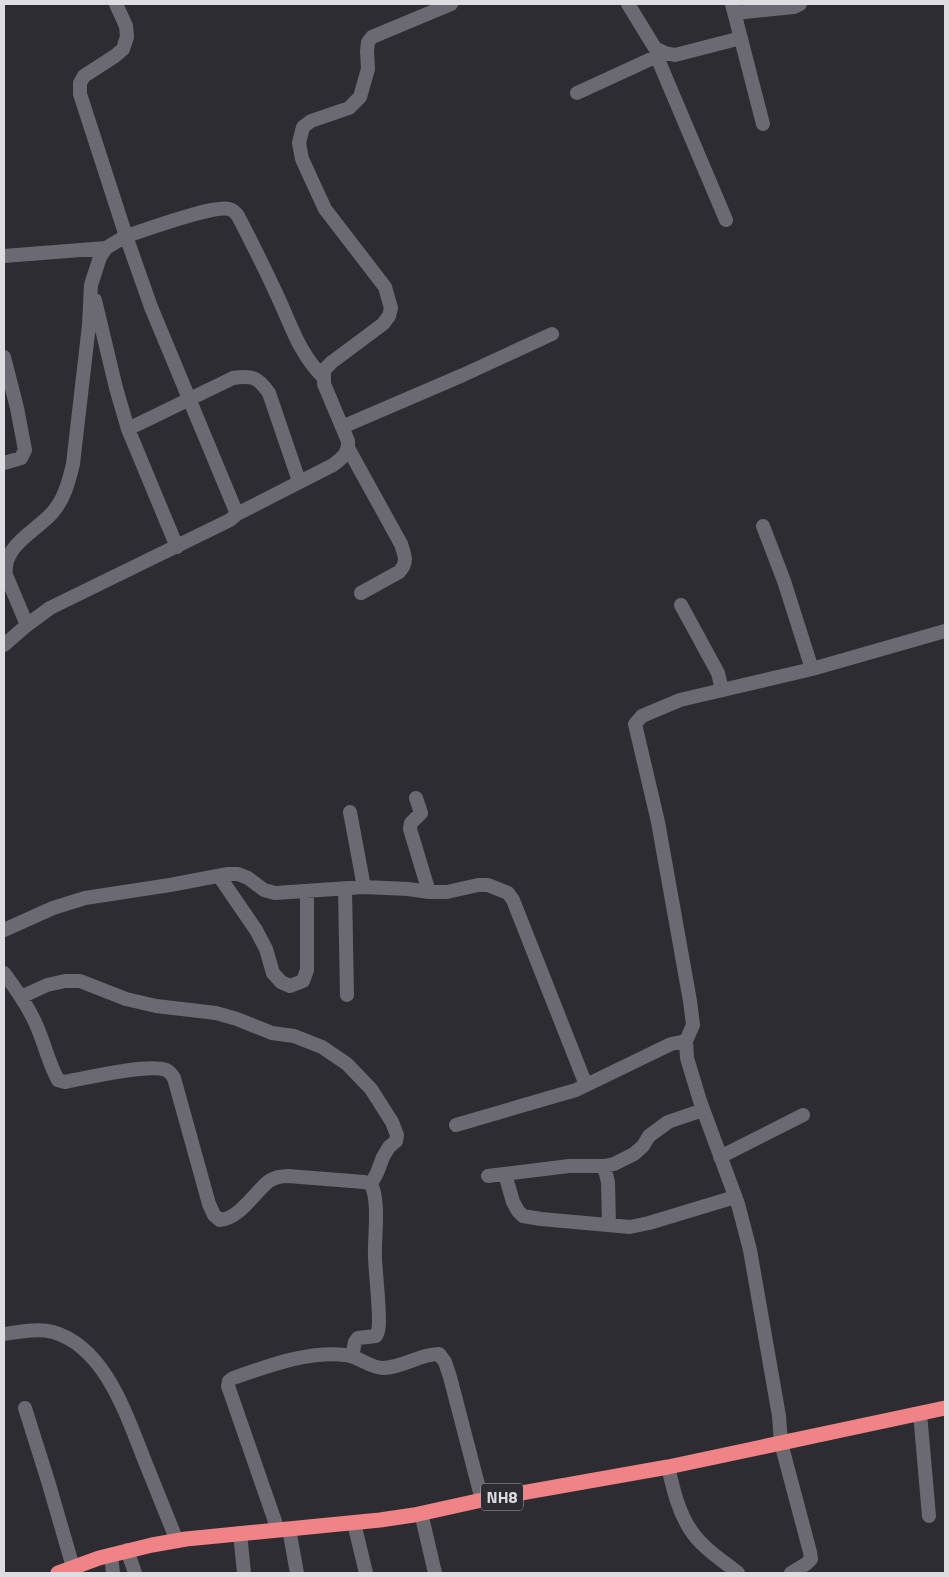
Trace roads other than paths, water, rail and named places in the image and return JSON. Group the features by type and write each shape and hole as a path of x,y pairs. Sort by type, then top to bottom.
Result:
{"highway":[{"name":"NH8","path":"58,1573 127,1550 240,1533 354,1523 421,1513 482,1500 668,1467 945,1408"}],"street":[{"path":"116,4 126,26 127,37 123,49 84,76 80,83 80,94 151,307 237,514"},
{"path":"361,593 399,572 406,562 405,556 401,544 348,448 348,441 324,384 323,377 324,370 332,362 383,324 389,316 391,308 385,287 325,209 302,159 299,143 302,127 311,121 349,108 360,97 368,69 368,42 372,37 451,4"},
{"path":"628,4 661,55 726,220"},
{"path":"763,124 734,8 794,7 800,4"},
{"path":"577,92 661,55 675,55 742,38"},
{"path":"26,625 6,575 4,561 10,552 53,513 68,484 73,464 89,325 91,285 100,257 106,248 126,236 207,211 228,208 234,211 277,294 297,342 309,361 323,377"},
{"path":"4,256 106,248"},
{"path":"91,285 128,429 176,546"},
{"path":"342,427 552,334"},
{"path":"4,358 17,408 25,450 21,458 4,463"},
{"path":"128,429 233,378 254,377 269,392 299,481"},
{"path":"4,645 26,625 50,608 230,520 237,514 333,465 342,458 348,448"},
{"path":"763,526 784,581 812,669"},
{"path":"681,605 718,673 722,690"},
{"path":"791,1573 811,1559 810,1552 781,1443 779,1416 750,1250 735,1197 686,1058 686,1041 693,1024 690,1001 658,822 635,724 642,716 687,698 737,688 812,669 945,631"},
{"path":"416,798 421,814 411,823 410,829 429,892"},
{"path":"350,812 364,887"},
{"path":"4,930 53,908 85,898 238,874 248,878 264,890 275,893 364,887 448,892 478,885 488,885 508,893 513,900 586,1085"},
{"path":"219,876 256,930 266,949 273,973 281,982 290,986 303,981 307,970 307,891"},
{"path":"346,889 347,996"},
{"path":"4,973 21,997 35,1023 47,1050 52,1070 58,1080 66,1082 125,1071 157,1068 167,1070 174,1078 210,1204 214,1215 220,1220 227,1220 270,1181 278,1177 288,1176 371,1184 374,1190 375,1202 378,1332 376,1336 362,1336 358,1338 355,1342 352,1356"},
{"path":"21,997 47,985 65,981 80,981 126,999 156,1006 216,1013 272,1033 294,1036 322,1047 347,1064 371,1089 392,1122 397,1135 396,1141 389,1147 383,1157 371,1184"},
{"path":"456,1125 586,1085 671,1044 686,1041"},
{"path":"488,1176 569,1166 604,1166 614,1164 634,1154 643,1146 649,1136 668,1122 703,1110"},
{"path":"720,1157 803,1115"},
{"path":"604,1166 608,1182 610,1225"},
{"path":"505,1174 513,1202 518,1211 523,1216 542,1219 630,1227 735,1197"},
{"path":"4,1334 30,1331 52,1332 74,1341 90,1356 108,1379 127,1416 177,1541"},
{"path":"297,1573 283,1529 238,1417 228,1386 229,1381 233,1378 285,1361 332,1354 352,1356 374,1367 385,1368 406,1364 432,1354 439,1354 445,1362 450,1377 482,1500"},
{"path":"25,1408 73,1567"},
{"path":"920,1414 929,1516"},
{"path":"668,1467 677,1499 690,1529 702,1544 735,1572"},
{"path":"421,1513 435,1573"},
{"path":"354,1523 366,1573"},
{"path":"240,1533 244,1573"},
{"path":"127,1550 135,1573"},
{"path":"111,1555 113,1573"}]}
